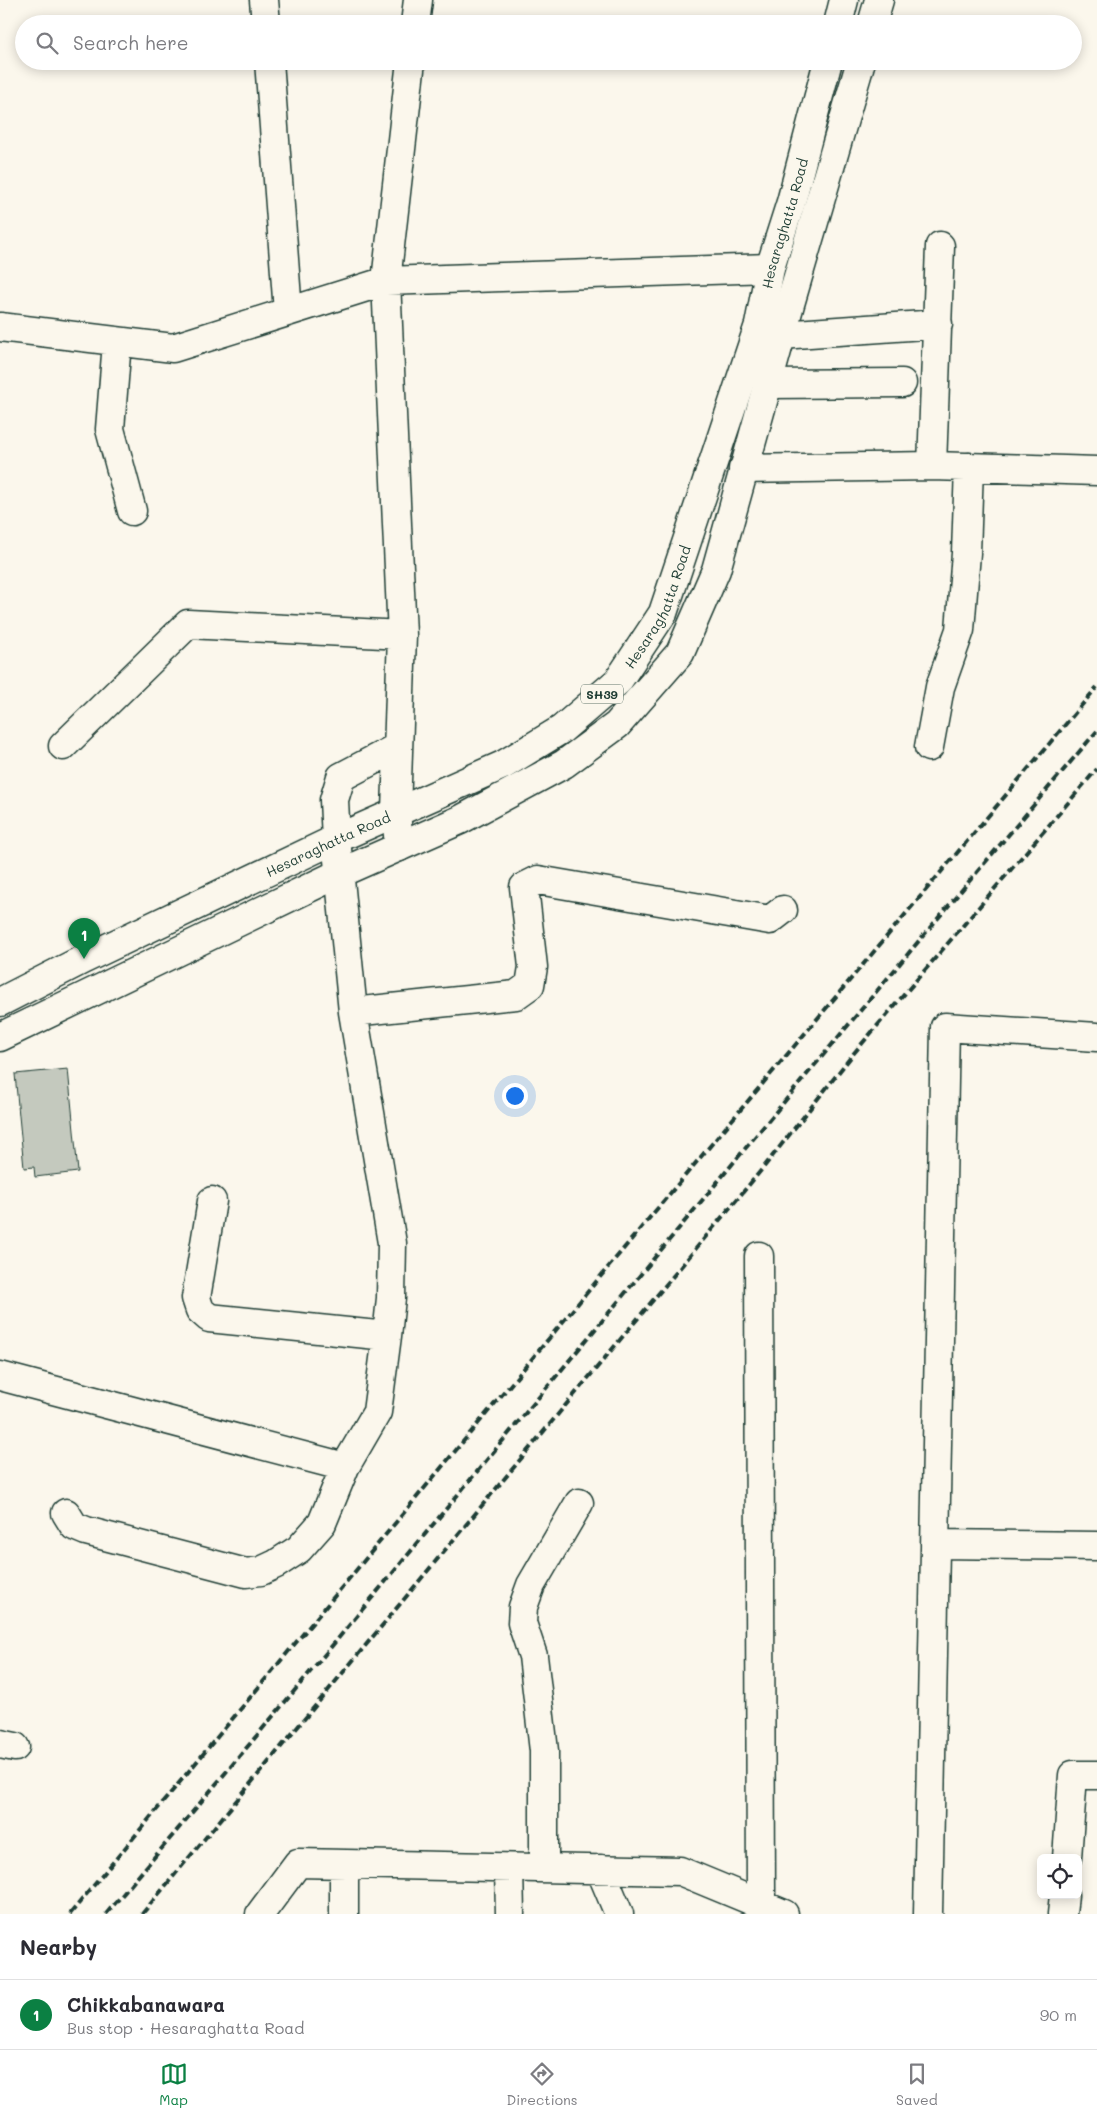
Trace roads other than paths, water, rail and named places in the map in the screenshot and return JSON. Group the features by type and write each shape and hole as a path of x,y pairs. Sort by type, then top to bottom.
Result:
{"street":[{"path":"264,0 265,15"},
{"path":"416,15 418,0"},
{"path":"840,15 844,0"},
{"path":"875,15 879,0"},
{"path":"270,70 288,312"},
{"path":"399,847 396,811 402,636 386,281 410,70"},
{"name":"Hesaraghatta Road","path":"0,1002 84,959 336,839 502,765 562,729 618,681 663,613 759,324 777,302 770,268 791,202 826,70"},
{"path":"0,1037 340,873 460,820 564,764 617,726 680,653 716,570 781,335 777,302 858,70"},
{"path":"932,466 940,246"},
{"path":"0,327 173,348 386,281 770,268"},
{"path":"781,335 938,324"},
{"path":"117,342 110,429 132,511"},
{"path":"767,384 902,383"},
{"path":"743,469 932,466 1097,471"},
{"path":"929,747 940,687 960,630 966,553 969,467"},
{"path":"63,746 188,624 402,636"},
{"path":"66,1513 74,1526 86,1531 246,1572 261,1571 299,1549 322,1523 345,1467 378,1412 391,1298 392,1243 353,1012 334,800 341,777 398,747"},
{"path":"353,1012 516,995 530,985 533,967 524,887 538,880 770,920 784,910"},
{"path":"928,1914 945,1027 1097,1037"},
{"path":"212,1201 196,1298 200,1310 209,1318 387,1336"},
{"path":"260,1914 298,1863 680,1871 772,1909 759,1256"},
{"path":"0,1376 345,1467"},
{"path":"544,1868 544,1751 533,1656 522,1623 523,1607 531,1585 579,1503"},
{"path":"935,1544 1097,1546"},
{"path":"1067,1854 1074,1775 1097,1775"},
{"path":"344,1864 344,1914"},
{"path":"509,1868 510,1914"},
{"path":"600,1870 619,1914"},
{"path":"1062,1914 1064,1899"}],"railway":[{"path":"70,1914 635,1235 1097,687"},
{"path":"106,1914 1097,731"},
{"path":"142,1914 763,1168 854,1053 1097,769"}],"place":[{"name":"Chikkabanawara","path":"84,959"}]}
